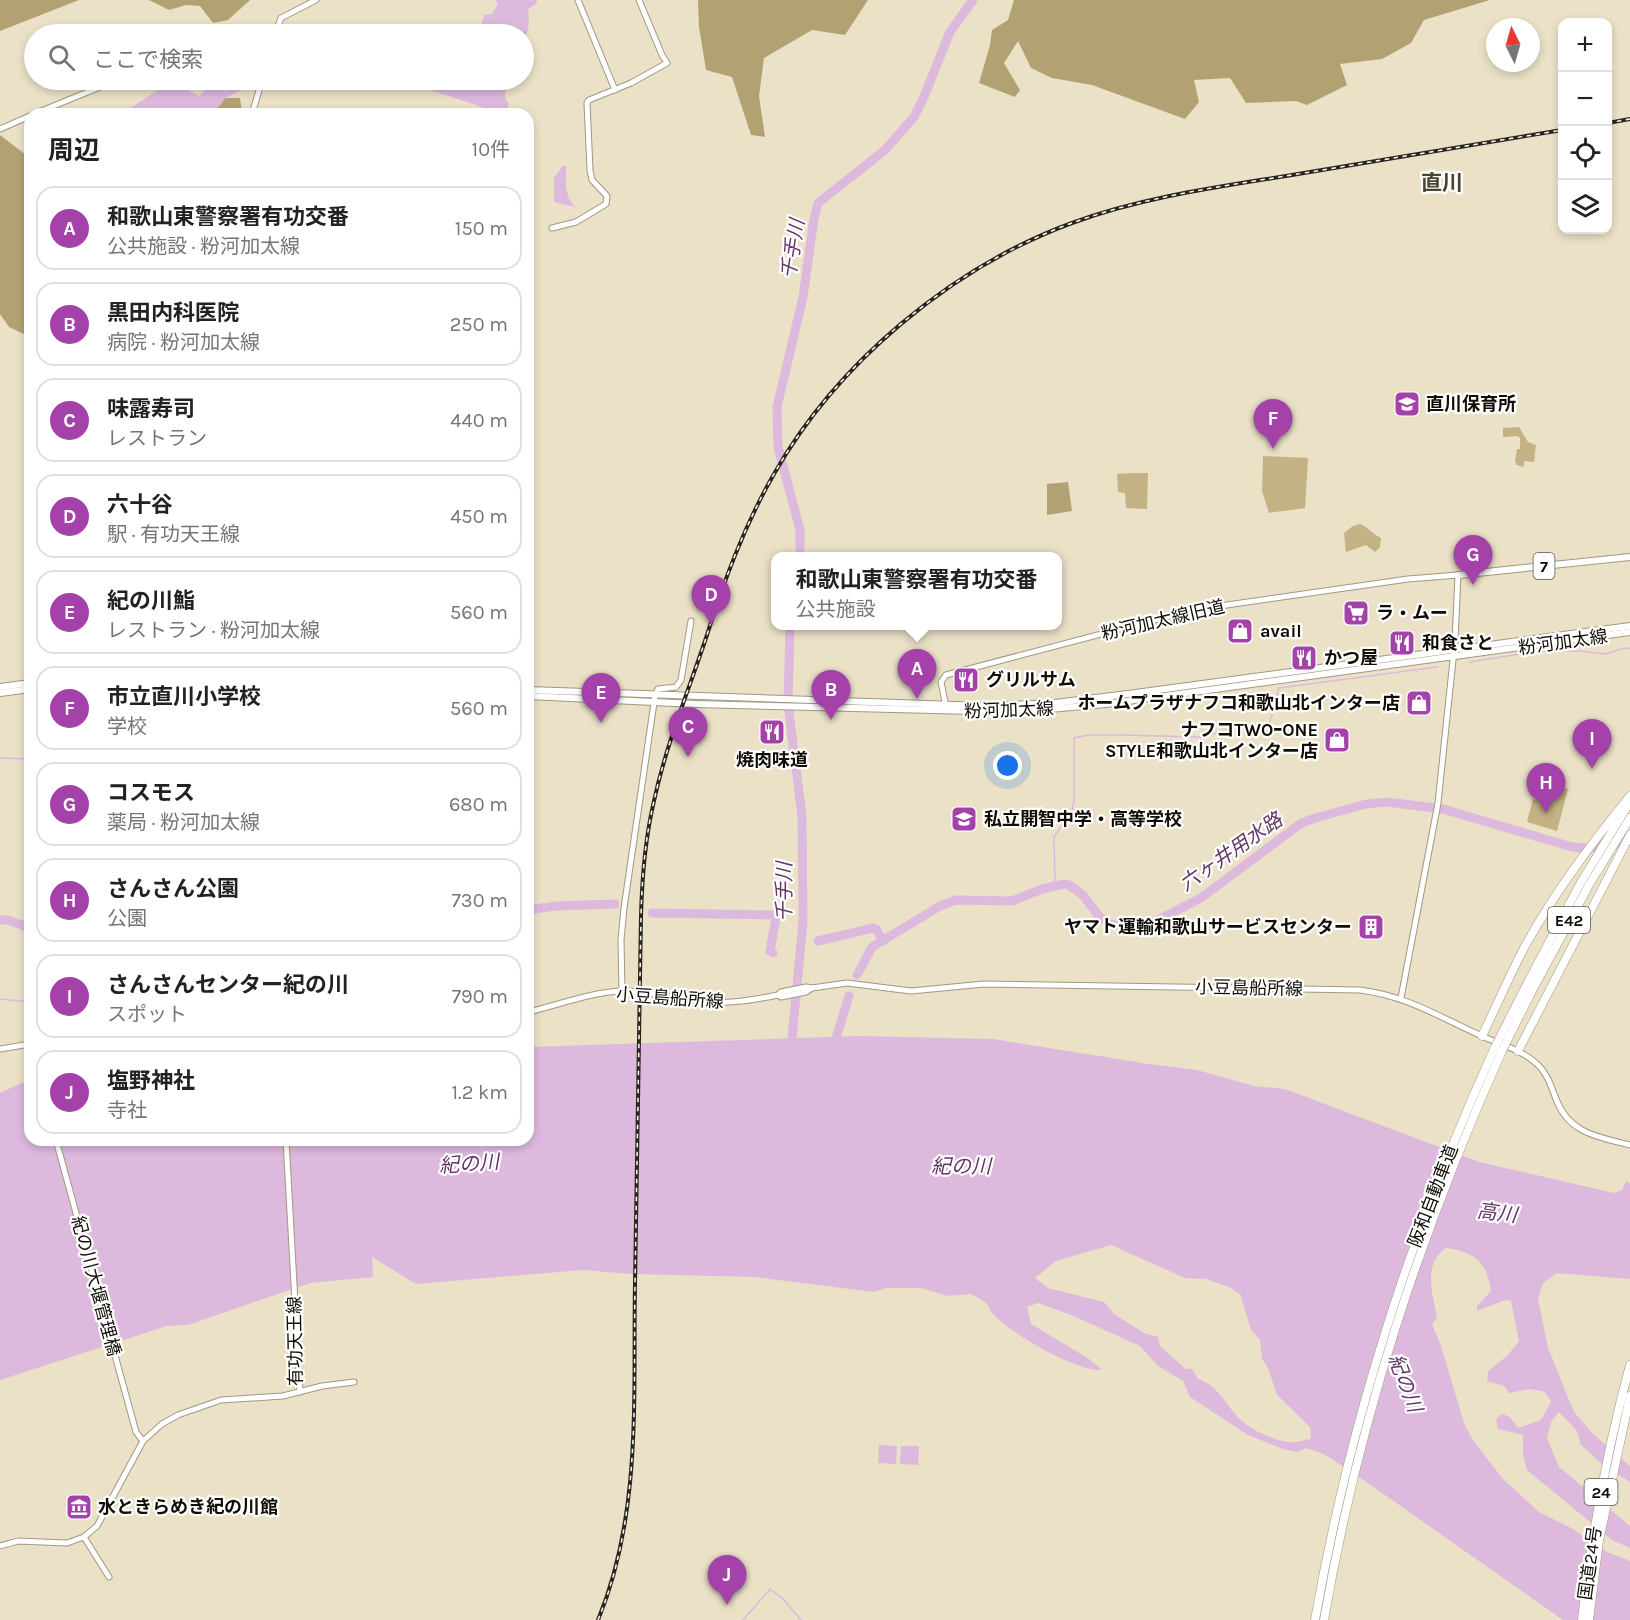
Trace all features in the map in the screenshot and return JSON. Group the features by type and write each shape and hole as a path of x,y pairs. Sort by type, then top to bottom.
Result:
{"highway":[{"path":"1482,1036 1524,948 1584,854 1630,796"},
{"name":"阪和自動車道","path":"1315,1620 1346,1466 1380,1345 1421,1225 1488,1073 1558,924 1630,802"},
{"name":"阪和自動車道","path":"1530,986 1630,818"},
{"path":"1518,1051 1630,835"},
{"name":"阪和自動車道","path":"1324,1620 1354,1469 1388,1347 1428,1229 1488,1073"},
{"name":"国道24号","path":"1582,1620 1590,1554 1603,1482 1630,1365"},
{"name":"国道24号","path":"1589,1620 1599,1541 1630,1396"}],"main road":[{"name":"7","path":"1458,575 1630,557"},
{"name":"粉河加太線","path":"534,696 779,702 1016,712 1058,709 1630,626"},
{"name":"粉河加太線","path":"1454,653 1630,633"},
{"path":"0,687 24,684"},
{"path":"0,693 24,690"},
{"name":"粉河加太線","path":"534,690 655,698"}],"street":[{"path":"278,24 280,18 316,0"},
{"path":"578,0 615,90"},
{"path":"552,228 576,222 606,204 607,196 592,180 590,170 587,103 592,97 615,90 668,63 662,55 639,0"},
{"path":"49,108 93,90"},
{"path":"254,108 259,90"},
{"path":"0,129 24,119"},
{"path":"1401,998 1437,812 1454,653 1458,575"},
{"name":"粉河加太線旧道","path":"947,709 942,682 946,675 1176,613 1408,579 1458,575"},
{"path":"622,992 621,940 624,908 655,698 658,689 676,687 681,680 691,621"},
{"name":"小豆島船所線","path":"534,1010 596,995 622,992 647,992 703,1002 724,1003 847,983 911,991 984,984 1360,990 1401,998 1528,1056 1543,1070 1559,1107 1573,1124 1592,1135 1630,1145"},
{"path":"0,1049 24,1045"},
{"name":"紀の川大堰管理橋","path":"58,1146 136,1432 143,1442"},
{"name":"有功天王線","path":"84,1537 97,1526 143,1442 162,1424 200,1406 221,1400 282,1396 300,1392 286,1146"},
{"path":"300,1392 322,1386 354,1382"},
{"path":"0,1546 29,1540 67,1543 84,1537 109,1577"}],"shaded area":[{"path":"0,0 79,0 0,31"},
{"path":"149,0 250,0 228,20 213,23 200,6 186,5 169,10"},
{"path":"698,0 868,0 845,35 812,30 764,58 759,96 765,137 751,135 732,77 706,70 699,27"},
{"path":"1014,0 1490,0 1424,20 1411,43 1382,59 1340,64 1347,85 1307,105 1296,101 1246,103 1230,78 1194,80 1199,102 1185,119 1092,85 1052,78 1031,68 1018,41 1004,63 1020,90 1015,97 979,83 992,30 1008,20"},
{"path":"225,98 240,98 241,108 218,108"},
{"path":"0,135 24,153 24,334 9,327 0,314"},
{"path":"1519,427 1528,442 1536,445 1534,462 1524,461 1524,467 1515,462 1517,449 1520,449 1520,438 1517,436 1503,437 1503,428"},
{"path":"1263,456 1308,458 1305,508 1269,513 1262,491"},
{"path":"1148,473 1147,509 1126,508 1125,493 1118,492 1117,474"},
{"path":"1068,482 1072,511 1047,515 1047,484"},
{"path":"1360,524 1381,538 1380,547 1375,552 1366,545 1346,552 1344,533"},
{"path":"1553,785 1568,789 1557,831 1527,822 1533,799 1548,803"}],"water":[{"path":"495,0 537,0 536,4 528,9 529,24 482,24 484,15 492,14 498,4"},
{"path":"158,90 189,90 200,96 205,90 242,90 225,98 218,108 131,108"},
{"path":"430,90 505,90 505,98 509,104 508,108 485,108"},
{"path":"563,165 566,167 566,188 569,199 575,207 554,202 554,178"},
{"name":"紀の川","path":"859,1036 993,1039 1197,1070 1254,1086 1285,1089 1479,1162 1614,1193 1622,1190 1626,1181 1630,1183 1630,1279 1557,1273 1543,1283 1538,1299 1548,1348 1574,1412 1592,1433 1630,1466 1630,1482 1604,1466 1581,1445 1577,1431 1559,1412 1551,1422 1547,1438 1559,1467 1630,1526 1630,1548 1612,1540 1527,1470 1523,1454 1523,1435 1498,1429 1496,1419 1502,1414 1510,1417 1518,1428 1541,1420 1551,1402 1545,1392 1530,1389 1509,1393 1504,1386 1487,1381 1488,1371 1507,1356 1519,1341 1511,1301 1505,1300 1477,1311 1477,1306 1491,1291 1489,1281 1483,1266 1465,1252 1446,1248 1434,1263 1431,1280 1437,1318 1432,1324 1464,1423 1472,1439 1503,1479 1539,1512 1573,1529 1607,1552 1630,1561 1630,1620 1563,1620 1324,1454 1306,1448 1297,1452 1283,1449 1248,1435 1190,1397 1183,1381 1158,1366 1140,1346 1038,1303 1027,1307 1031,1324 1089,1359 1102,1370 1077,1365 1030,1342 1004,1324 987,1304 971,1294 948,1296 921,1288 886,1288 874,1292 755,1277 631,1274 583,1270 416,1284 372,1257 373,1277 310,1283 188,1325 167,1326 0,1380 0,1093 24,1082 24,1146 534,1146 534,1047","holes":["1111,1245 1185,1278 1206,1279 1229,1287 1240,1294 1251,1330 1260,1340 1262,1359 1268,1368 1277,1395 1310,1427 1311,1439 1288,1442 1266,1436 1252,1428 1235,1414 1214,1389 1198,1379 1192,1369 1186,1369 1160,1346 1158,1337 1144,1333 1114,1314 1104,1302 1048,1288 1035,1278 1056,1261"]},
{"path":"879,1445 897,1446 896,1464 878,1463"},
{"path":"901,1446 919,1446 918,1465 900,1464"}],"waterway":[{"name":"千手川","path":"800,552 800,530 778,447 777,407 803,297 818,203 885,150 914,117 950,32 973,0"},
{"name":"千手川","path":"790,630 788,704 802,816 803,921 791,1049"},
{"path":"1470,662 1539,651 1580,651 1605,654 1630,648"},
{"path":"1055,884 1054,837 1072,811 1074,801 1074,738 1088,735 1204,737 1244,724 1269,726 1279,688 1437,667"},
{"path":"0,758 24,759"},
{"name":"六ヶ井用水路","path":"857,975 872,947 940,906 956,900 1012,901 1042,889 1064,884 1083,895 1098,915 1110,924 1119,926 1152,923 1201,898 1300,824 1366,804 1387,802 1443,809 1572,847 1601,847 1630,841"},
{"path":"534,909 615,904"},
{"path":"652,913 773,915 776,918 770,951 773,953"},
{"path":"0,920 8,920 24,926"},
{"path":"818,941 873,928 883,941"},
{"name":"六ヶ井用水路","path":"833,1048 849,996"},
{"path":"0,999 24,1001"},
{"path":"743,1620 770,1589 783,1599 801,1620"}],"railway":[{"path":"1612,122 1630,119"},
{"path":"598,1620 612,1580 622,1539 629,1497 632,1454 641,916 648,830 671,739 728,575 763,494 800,433 830,394 864,357 942,292 984,265 1027,242 1072,223 1126,206 1181,194 1558,131"}],"place":[{"name":"直川保育所","path":"1407,404"},
{"name":"市立直川小学校","path":"1273,449"},
{"name":"コスモス","path":"1473,585"},
{"name":"ラ・ムー","path":"1356,613"},
{"name":"六十谷","path":"711,625"},
{"name":"avail","path":"1240,631"},
{"name":"和食さと","path":"1402,643"},
{"name":"かつ屋","path":"1304,658"},
{"name":"グリルサム","path":"966,680"},
{"name":"和歌山東警察署有功交番","path":"917,699"},
{"name":"ホームプラザナフコ和歌山北インター店","path":"1419,703"},
{"name":"黒田内科医院","path":"831,720"},
{"name":"紀の川鮨","path":"601,723"},
{"name":"焼肉味道","path":"772,732"},
{"name":"ナフコTWOｰONE STYLE和歌山北インター店","path":"1337,740"},
{"name":"味露寿司","path":"688,757"},
{"name":"さんさんセンター紀の川","path":"1592,769"},
{"name":"さんさん公園","path":"1546,813"},
{"name":"私立開智中学・高等学校","path":"964,819"},
{"name":"ヤマト運輸和歌山サービスセンター","path":"1371,927"},
{"name":"水ときらめき紀の川館","path":"79,1507"},
{"name":"塩野神社","path":"727,1605"}],"district":[{"name":"直川","path":"1442,183"}],"water label":[{"name":"高川","path":"1497,1213"}]}
